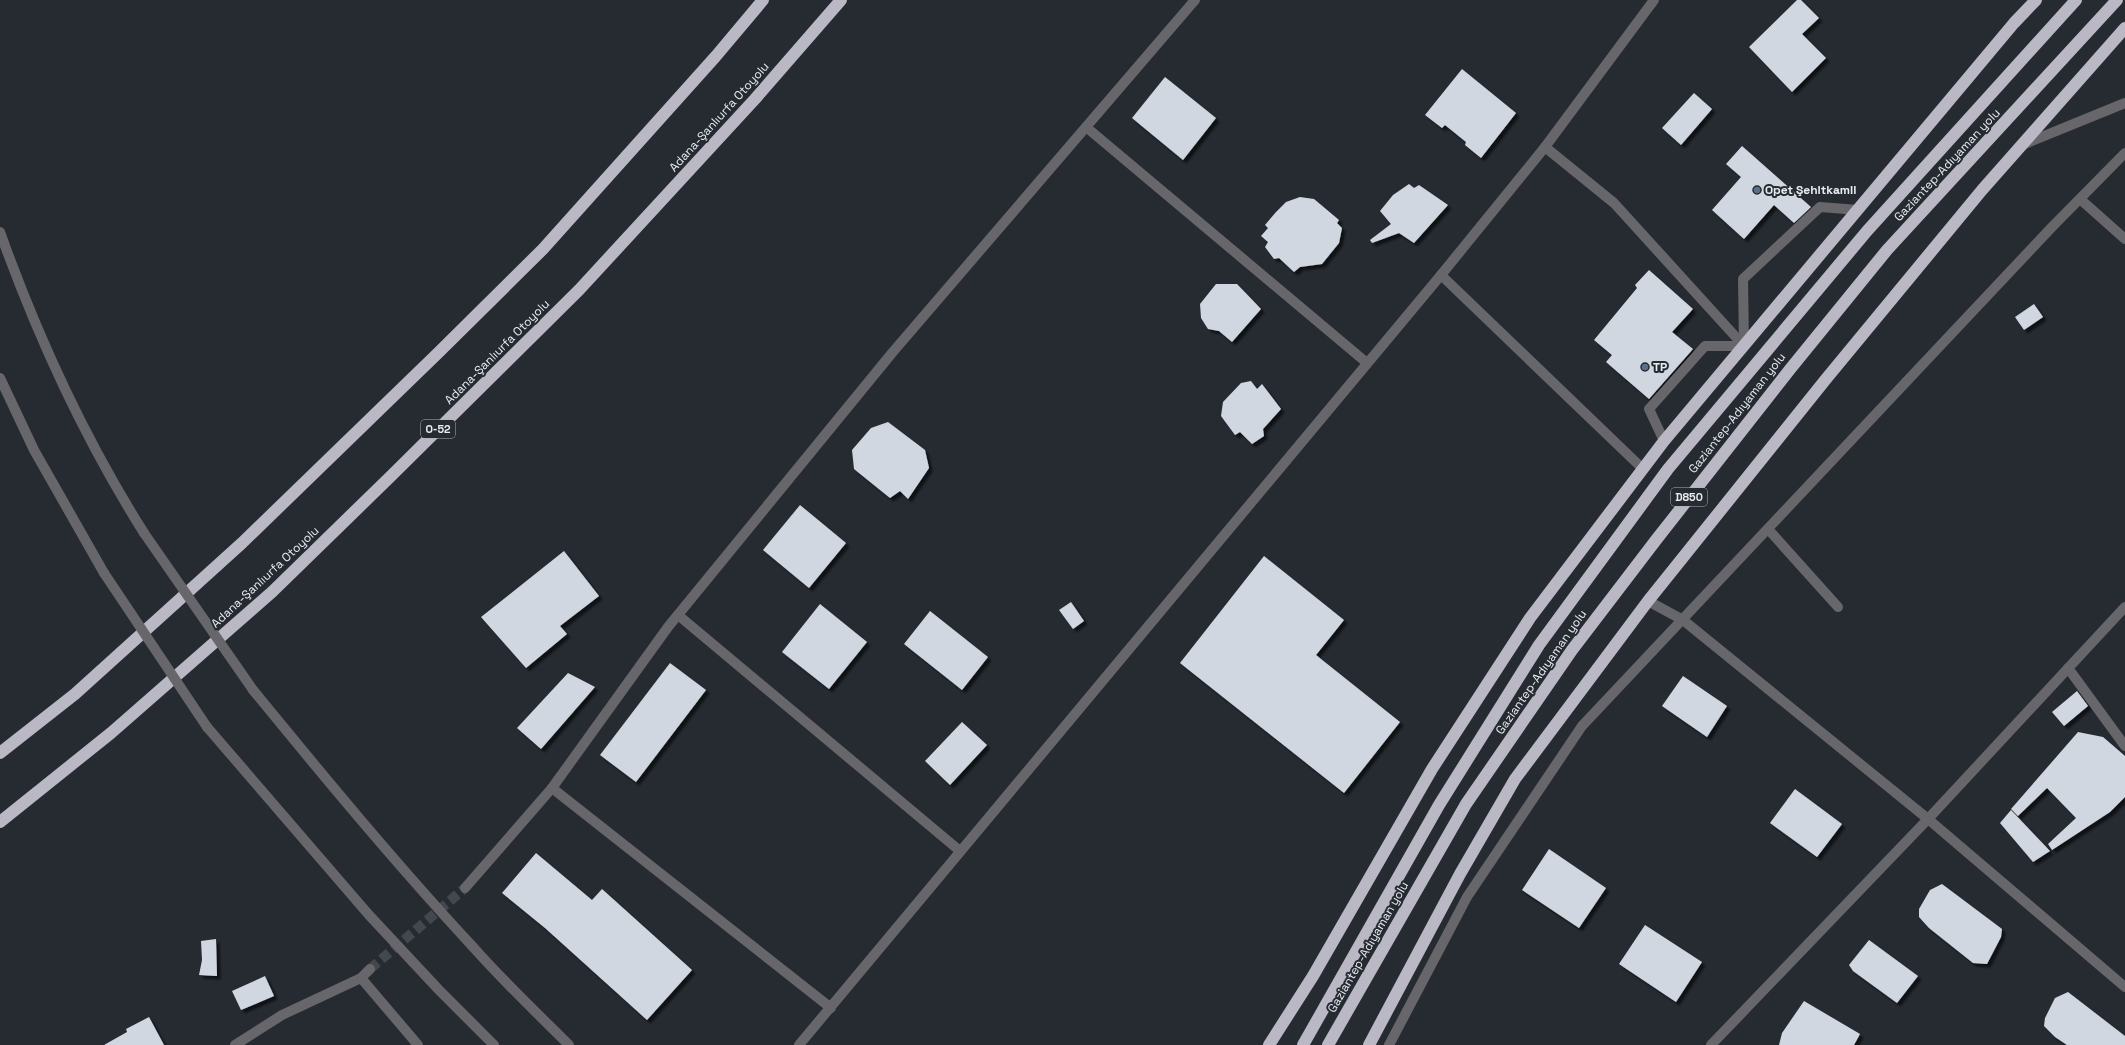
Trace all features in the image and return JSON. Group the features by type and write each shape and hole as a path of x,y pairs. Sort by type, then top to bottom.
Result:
{"highway":[{"path":"0,753 75,694 236,548 438,353 543,249 716,56 763,0"},
{"name":"Adana-Şanlıurfa Otoyolu","path":"0,822 110,734 272,592 385,482 580,290 744,111 841,0"},
{"path":"1269,1045 1313,976 1432,769 1530,618 1664,442 2009,29 2036,0"},
{"name":"Gaziantep-Adıyaman yolu","path":"1303,1045 1439,805 1539,645 1668,469 1867,231 2076,0"},
{"name":"Gaziantep-Adıyaman yolu","path":"1328,1045 1466,804 1572,650 1767,398 1887,250 2117,0"},
{"path":"1369,1045 1460,874 1515,779 1648,601 1821,385 2020,146 2125,28"}],"street":[{"path":"465,888 552,788 678,614 892,353 1195,0"},
{"path":"799,1045 960,850 1442,275 1545,147 1654,0"},
{"path":"2020,146 2125,103"},
{"path":"1086,127 1367,363"},
{"path":"1545,147 1614,203 1744,346"},
{"path":"1389,1045 1467,897 1582,726 2080,198 2125,153"},
{"path":"2080,198 2125,239"},
{"path":"1744,346 1743,279 1820,207 1858,210"},
{"path":"0,232 22,294 72,407 118,493 253,690 336,792 417,885 475,950 569,1045"},
{"path":"1442,275 1643,469"},
{"path":"1664,442 1649,408 1705,346 1744,346"},
{"path":"0,378 38,457 104,573 207,727 369,915 439,990 494,1045"},
{"path":"1768,529 1838,607"},
{"path":"1648,601 1683,620 1928,819 2125,987"},
{"path":"1711,1045 1928,819 2125,607"},
{"path":"678,614 960,850"},
{"path":"2068,668 2125,746"},
{"path":"552,788 831,1008"},
{"path":"235,1045 282,1015 361,978 370,969"},
{"path":"361,978 418,1045"}],"building":[{"path":"1797,0 1801,0 1819,18 1802,34 1826,58 1792,92 1749,47"},
{"path":"1462,69 1516,113 1481,158 1465,145 1466,142 1445,125 1442,128 1425,115"},
{"path":"1165,77 1216,118 1183,160 1132,118"},
{"path":"1694,93 1712,109 1681,145 1662,128"},
{"path":"1742,146 1811,207 1794,223 1774,205 1744,239 1712,210 1741,177 1726,164"},
{"path":"1409,184 1414,188 1419,185 1448,205 1414,243 1399,233 1372,243 1370,240 1391,224 1380,211 1393,195"},
{"path":"1300,197 1314,199 1339,220 1337,223 1342,228 1339,243 1322,264 1300,267 1294,272 1279,258 1274,259 1265,247 1268,242 1261,236 1268,228 1265,225 1286,202"},
{"path":"1649,270 1693,309 1672,332 1693,349 1649,399 1606,362 1612,355 1594,340 1637,288 1635,285"},
{"path":"1216,284 1237,284 1261,309 1232,342 1219,331 1208,329 1201,318 1200,304"},
{"path":"2034,304 2043,317 2024,330 2015,317"},
{"path":"1251,381 1257,389 1262,384 1281,409 1263,429 1264,436 1252,444 1240,432 1235,435 1221,416 1223,402 1241,383"},
{"path":"888,422 925,450 929,468 908,499 900,491 890,498 854,469 852,450 871,428"},
{"path":"800,505 846,543 809,588 763,550"},
{"path":"564,551 599,596 560,626 567,634 526,668 481,617"},
{"path":"1264,556 1344,620 1316,655 1400,722 1344,793 1180,663"},
{"path":"1071,602 1084,621 1073,629 1059,610"},
{"path":"820,604 867,642 829,689 782,652"},
{"path":"930,611 988,657 962,690 904,644"},
{"path":"670,663 706,690 636,782 600,755"},
{"path":"568,673 595,687 541,749 517,728"},
{"path":"1683,676 1727,706 1707,737 1662,706"},
{"path":"2077,691 2088,706 2064,726 2052,712"},
{"path":"962,722 987,745 950,785 925,761"},
{"path":"2078,732 2103,737 2125,756 2125,797 2110,812 2052,850 2048,844 2076,818 2047,788 2018,816 2011,809"},
{"path":"1795,789 1842,824 1817,857 1770,823"},
{"path":"2011,810 2050,851 2033,862 2000,823"},
{"path":"1549,849 1606,888 1579,928 1522,890"},
{"path":"536,853 592,900 602,889 692,970 647,1020 545,928 502,893"},
{"path":"1942,884 2002,929 2001,937 1987,964 1973,963 1929,928 1919,917 1919,909 1930,890"},
{"path":"1645,925 1702,962 1676,1002 1619,964"},
{"path":"216,939 217,976 199,975 202,960 201,941"},
{"path":"1869,940 1918,976 1897,1003 1853,971 1849,965"},
{"path":"265,976 274,996 241,1010 232,991"},
{"path":"2068,992 2125,1036 2125,1045 2067,1045 2055,1037 2044,1026 2045,1018 2055,998"},
{"path":"1804,1001 1860,1034 1854,1045 1779,1045 1782,1033"},
{"path":"149,1017 164,1045 104,1045 127,1032 126,1029"}],"tunnel":[{"path":"370,969 465,888"}],"place":[{"name":"Opet Şehitkamil","path":"1757,190"},
{"name":"TP","path":"1645,367"}]}
